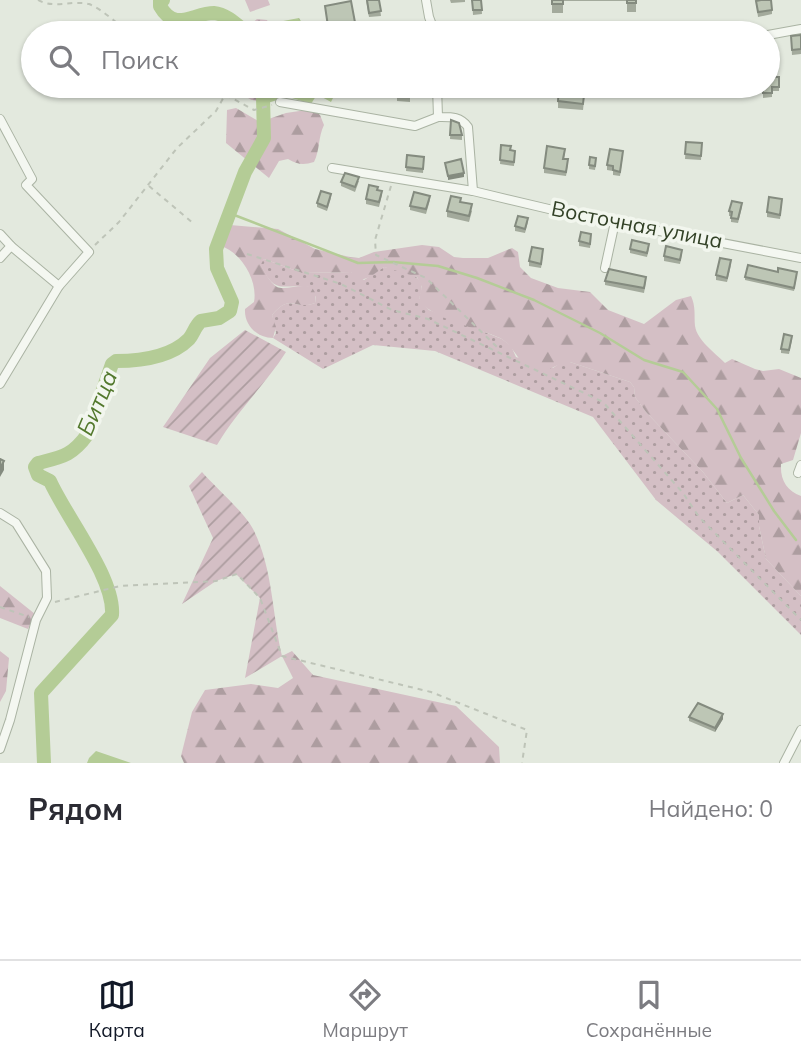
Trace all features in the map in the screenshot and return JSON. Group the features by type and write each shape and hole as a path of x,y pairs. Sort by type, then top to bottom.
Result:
{"street":[{"path":"426,0 430,21"},
{"path":"780,33 801,29"},
{"path":"437,98 438,117"},
{"path":"281,102 415,126 438,117 458,118 468,127 473,191"},
{"path":"0,119 32,179 26,185 89,251 59,286 0,384"},
{"name":"Восточная улица","path":"332,168 473,191 801,258"},
{"path":"606,268 615,222"},
{"path":"0,234 59,286"},
{"path":"0,258 11,246"},
{"path":"0,513 16,523 46,571 47,598 36,620 0,748"},
{"path":"784,763 801,730"}],"path":[{"path":"38,0 45,4 57,5 69,1 89,5 114,21"},
{"path":"89,251 119,222 177,148 216,111 223,98"},
{"path":"231,98 254,110 266,106"},
{"path":"394,178 375,240 376,255 426,278 503,353"},
{"path":"149,186 193,223"},
{"path":"247,254 341,284 392,310 428,319 603,402 683,493 699,517 801,620"},
{"path":"44,604 120,586 216,581 237,574 260,598 282,656 431,692 527,730 522,763"},
{"path":"0,607 36,620"}],"green space":[{"path":"245,0 268,0 270,5 250,12"},
{"path":"248,98 268,98 258,101"},
{"path":"236,108 260,122 286,113 313,109 320,115 324,125 314,162 301,164 288,159 279,161 269,178 226,143 227,110"},
{"path":"230,225 278,229 315,249 359,258 374,252 422,245 439,247 454,257 463,258 488,258 512,248 518,252 520,267 531,278 558,288 590,292 608,310 644,324 676,300 691,296 696,331 725,363 732,359 755,369 779,369 801,378 801,433 793,460 781,464 781,470 785,484 801,496 801,596 766,559 759,515 743,495 727,503 703,472 646,412 635,397 634,387 630,382 570,362 545,371 535,370 524,363 500,338 443,317 424,305 419,298 422,287 417,277 384,267 370,277 358,281 351,272 302,273 264,259 261,264 263,270 277,287 302,286 313,289 315,303 289,303 278,308 272,315 276,327 273,338 262,336 253,330 245,315 245,309 254,302 251,277 242,261 221,246"},
{"path":"264,259 302,273 351,272 364,280 384,267 406,272 418,278 422,290 419,298 429,310 502,339 511,346 516,357 553,368 563,361 570,362 630,382 634,387 635,397 646,412 703,472 727,503 743,495 759,515 766,559 801,596 801,635 718,552 656,500 593,417 435,351 373,345 323,369 273,338 276,333 272,315 278,308 288,303 315,303 316,297 309,287 280,286 270,281 260,263"},
{"path":"245,330 286,352 217,445 163,427 210,358"},
{"path":"202,472 249,523 265,559 282,656 245,678 260,598 236,574 216,581 182,604 213,538 189,486"},
{"path":"0,586 35,614 28,629 0,618"},
{"path":"0,651 9,658 6,691 0,702"},
{"path":"292,651 313,675 456,706 499,747 500,763 184,763 181,756 192,712 205,690 251,684 278,688 293,678 282,656"}],"water":[{"path":"292,98 315,98 311,104"},
{"path":"96,751 131,763 87,763"}],"building":[{"path":"367,0 379,0 381,11 369,13"},
{"path":"472,0 481,0 482,10 473,10"},
{"path":"552,0 563,0 563,4 552,4"},
{"path":"771,0 772,10 758,12 756,1"},
{"path":"351,1 355,21 327,21 325,6"},
{"path":"801,35 801,49 792,50 791,36"},
{"path":"558,98 584,98 583,104 558,101"},
{"path":"451,120 459,123 462,135 450,135"},
{"path":"686,142 702,143 701,156 685,154"},
{"path":"501,145 511,146 510,150 515,151 514,162 500,160"},
{"path":"547,146 565,149 563,159 568,159 566,172 544,168"},
{"path":"610,149 623,151 620,172 607,165"},
{"path":"407,155 424,157 423,169 406,167"},
{"path":"590,157 596,158 595,166 589,165"},
{"path":"461,159 464,173 448,176 445,163"},
{"path":"345,173 359,177 355,187 341,182"},
{"path":"369,185 382,191 379,202 366,199"},
{"path":"321,191 331,194 327,207 317,203"},
{"path":"414,192 430,196 426,209 410,206"},
{"path":"451,196 461,198 460,202 472,204 469,216 447,211"},
{"path":"769,197 782,199 780,215 767,212"},
{"path":"732,201 742,203 738,219 731,218 732,212 729,211"},
{"path":"518,216 528,218 525,229 515,226"},
{"path":"581,232 591,234 590,244 579,241"},
{"path":"632,240 649,244 647,253 630,249"},
{"path":"666,246 682,250 680,260 664,256"},
{"path":"532,247 543,249 541,264 529,261"},
{"path":"720,258 731,260 727,278 716,275"},
{"path":"748,265 778,272 778,268 797,272 794,288 745,277"},
{"path":"609,269 646,277 644,288 605,281"},
{"path":"784,334 792,336 789,350 781,349"},
{"path":"698,703 723,714 715,728 689,717"}],"waterway":[{"name":"Битца","path":"163,0 160,1 160,6 166,14 178,20 214,13 232,21"},
{"name":"Битца","path":"44,763 41,693 112,615 111,600 98,566 50,481 38,475 35,467 38,463 71,452 82,442 87,435 112,364 116,361 155,357 173,350 189,339 201,321 219,318 230,311 232,302 217,268 216,249 245,172 264,138 263,98"},
{"path":"229,213 358,263 393,262 438,266 477,278 534,300 600,333 644,360 683,372 717,409 741,458 774,511 796,540"}]}
